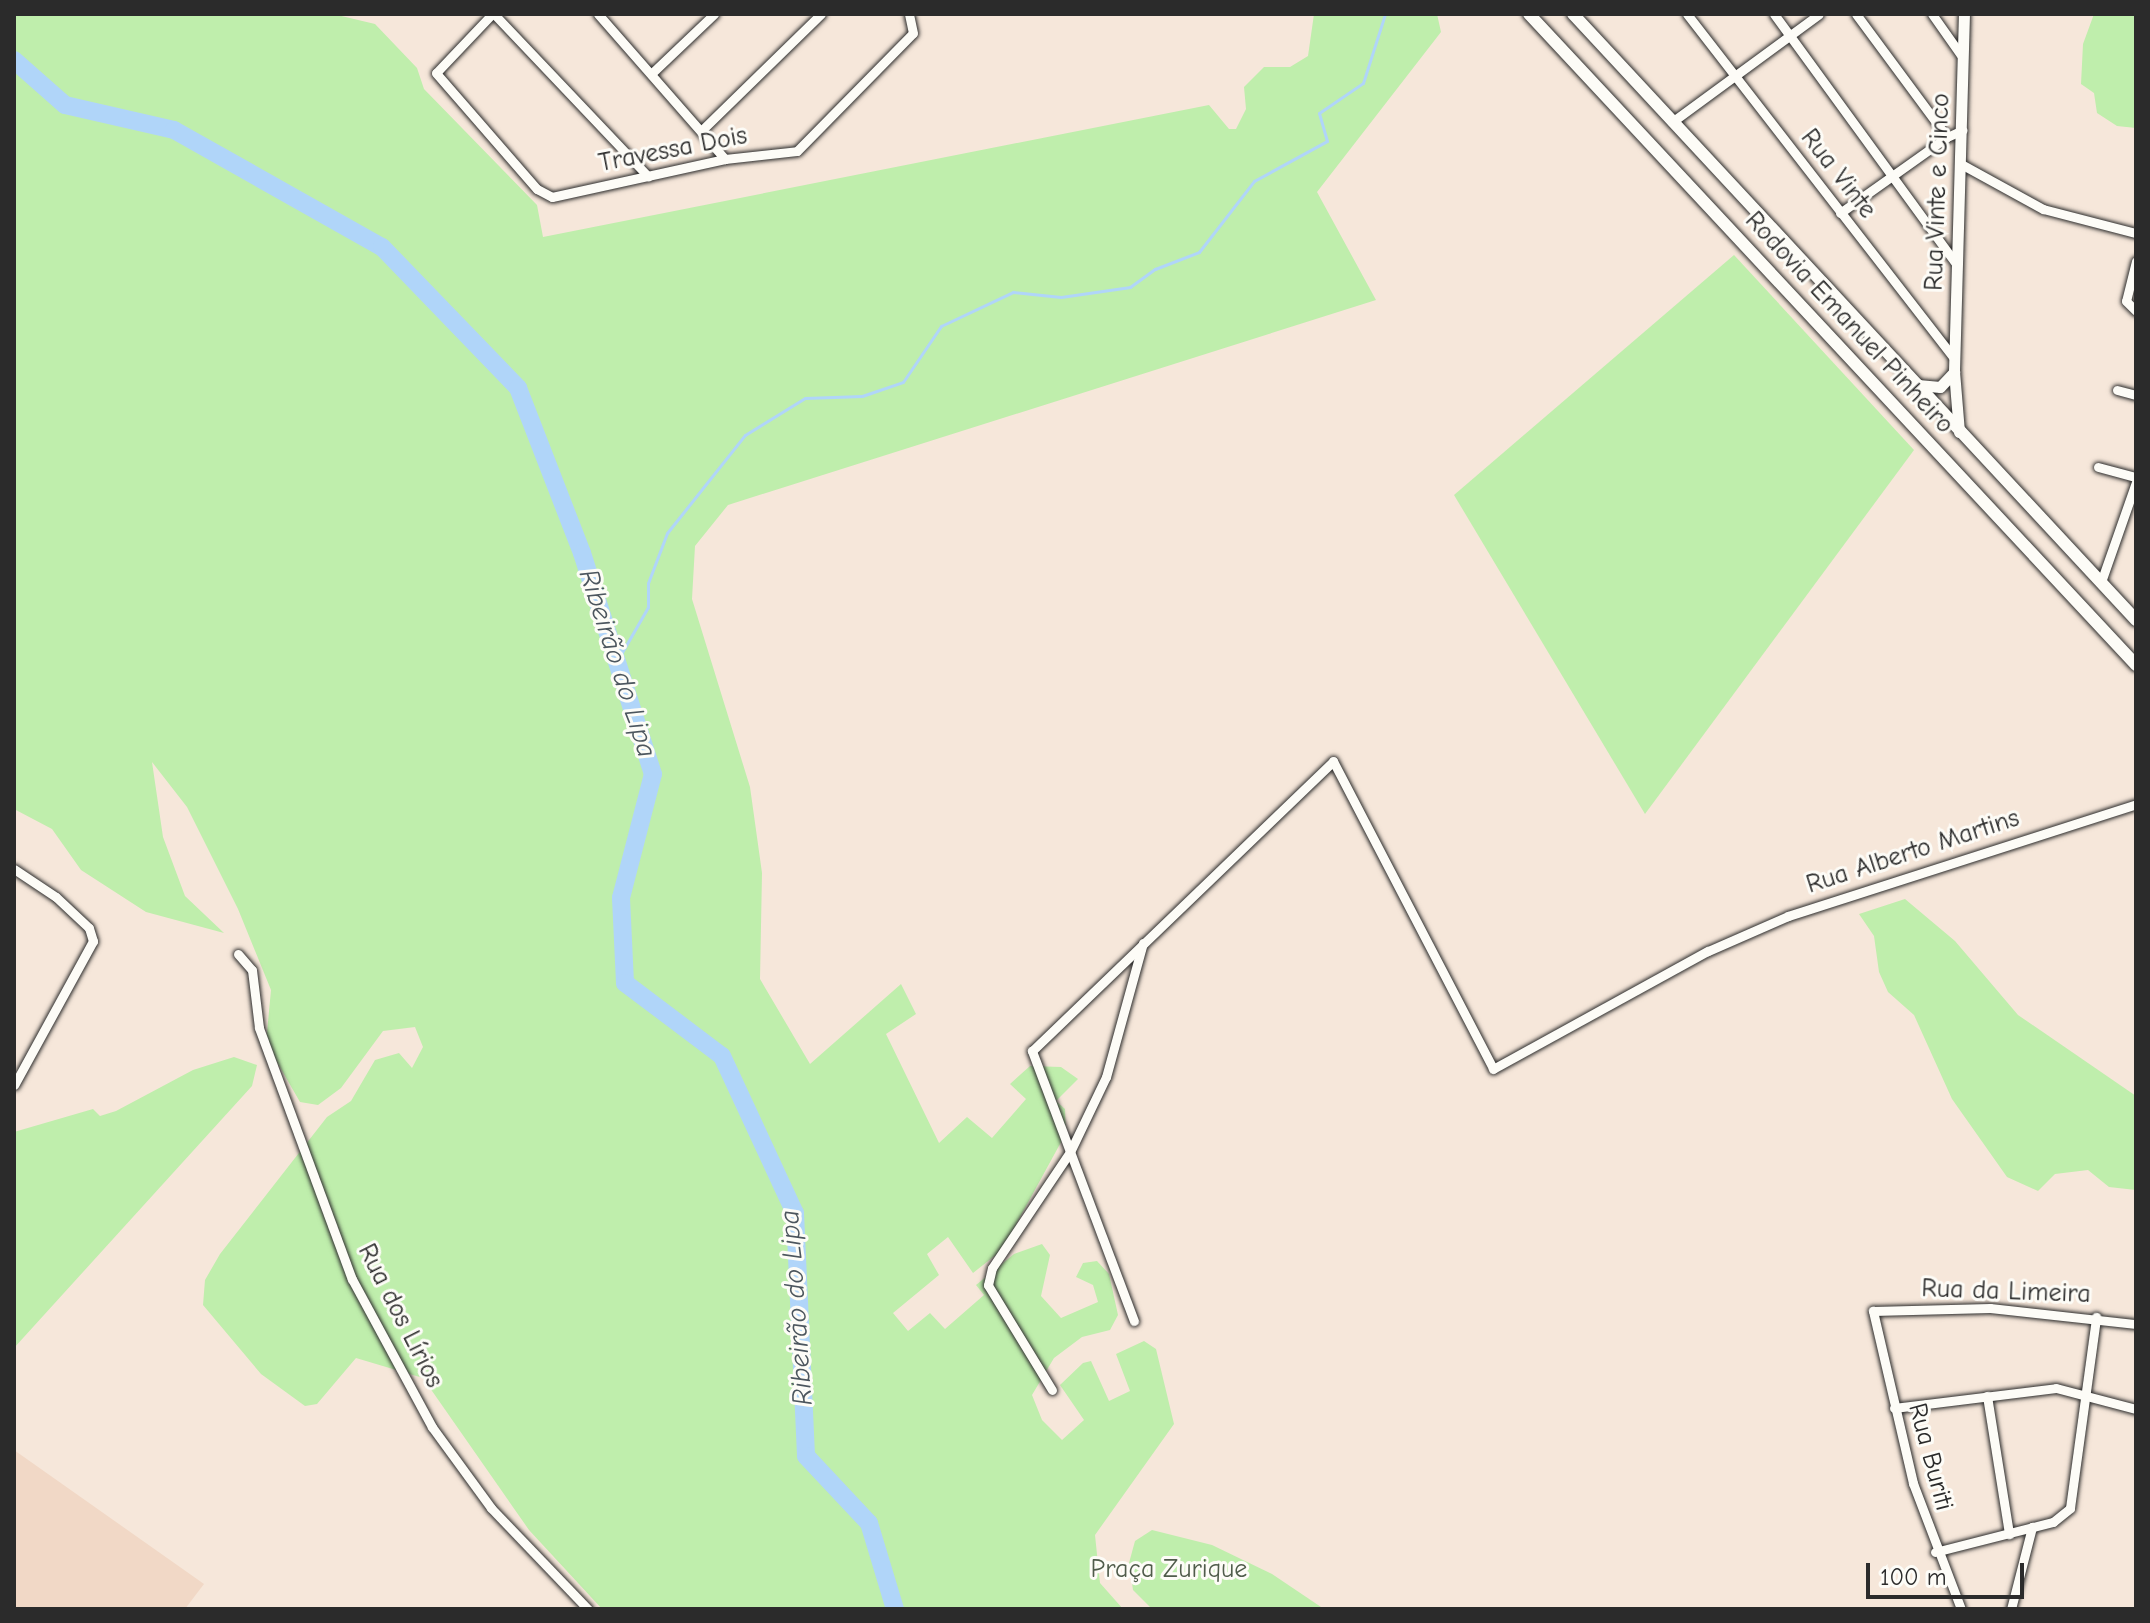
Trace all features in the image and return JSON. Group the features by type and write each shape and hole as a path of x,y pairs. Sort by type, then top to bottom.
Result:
{"main road":[{"name":"Rodovia Emanuel Pinheiro","path":"1529,14 2136,665"},
{"name":"Rodovia Emanuel Pinheiro","path":"1573,14 2136,620"}],"street":[{"name":"Travessa Dois","path":"493,14 442,60 436,73 440,85 537,189 552,197 725,159 797,151 913,33 909,14"},
{"path":"493,14 648,176"},
{"path":"652,73 714,14"},
{"path":"703,129 821,14"},
{"name":"Rua Vinte","path":"1687,14 1955,365"},
{"path":"1774,14 1957,265"},
{"path":"1672,122 1819,14"},
{"path":"1856,14 1947,137"},
{"path":"1932,14 1963,58"},
{"name":"Rua Vinte e Cinco","path":"1959,432 1955,365 1964,14"},
{"path":"603,16 703,129 725,159"},
{"path":"1840,213 1947,137 1963,130"},
{"path":"1961,164 2043,209 2136,233"},
{"path":"2136,261 2126,301 2136,311"},
{"path":"1918,385 1940,387 1955,365"},
{"path":"2117,390 2136,395"},
{"path":"2098,467 2136,479 2101,582"},
{"name":"Rua Alberto Martins","path":"1146,935 1333,761 1493,1069 1708,951 1792,915 2136,804"},
{"path":"14,869 56,897 89,928 93,941 14,1085"},
{"path":"1134,1321 1032,1051 1146,935"},
{"path":"1052,1390 988,1285 992,1268 1070,1152 1106,1077 1146,935"},
{"name":"Rua dos Lírios","path":"238,954 252,970 259,1028 352,1279 432,1427 491,1508 588,1609"},
{"name":"Rua da Limeira","path":"1873,1311 1990,1308 2096,1317 2136,1324"},
{"name":"Rua Buriti","path":"1873,1311 1894,1408 1935,1552 1961,1609"},
{"path":"1935,1552 2062,1519 2070,1508 2089,1392 2096,1317"},
{"path":"1894,1408 2056,1388 2089,1392 2136,1409"},
{"path":"1987,1396 2009,1534"},
{"path":"2011,1609 2032,1527"}],"shaded area":[{"path":"14,1450 204,1584 185,1609 14,1609"}],"green space":[{"path":"14,14 333,14 375,24 417,68 424,89 537,205 543,237 1209,105 1229,129 1236,129 1246,109 1244,87 1264,67 1290,67 1308,56 1314,14 1437,14 1441,32 1317,192 1376,300 728,505 695,546 692,599 750,787 762,873 760,979 810,1064 901,984 916,1014 886,1034 939,1143 967,1117 992,1138 1026,1099 1010,1084 1030,1066 1061,1067 1078,1079 1056,1101 1065,1109 1066,1133 1002,1250 973,1273 948,1237 927,1254 939,1275 893,1313 908,1331 930,1313 945,1329 984,1295 976,1285 1014,1254 1042,1244 1050,1255 1041,1296 1061,1318 1098,1302 1093,1285 1076,1277 1083,1263 1097,1261 1109,1274 1118,1315 1110,1330 1082,1337 1054,1358 1032,1395 1042,1420 1062,1440 1084,1420 1060,1385 1083,1363 1091,1361 1109,1401 1130,1391 1116,1354 1144,1341 1156,1349 1174,1424 1095,1535 1100,1583 1123,1609 602,1609 529,1530 423,1378 356,1358 317,1404 305,1406 261,1374 203,1305 205,1280 220,1254 327,1117 351,1101 375,1060 399,1053 412,1068 423,1047 415,1027 383,1031 341,1088 318,1105 300,1102 266,1043 271,990 238,909 187,807 152,762 163,837 185,896 224,933 146,912 81,870 52,829 14,809"},
{"path":"2094,14 2136,14 2136,128 2117,126 2097,113 2094,93 2081,84 2083,44"},
{"path":"1734,255 1914,450 1645,814 1454,495"},
{"path":"1905,899 1955,941 2018,1015 2136,1096 2136,1190 2109,1187 2088,1170 2055,1174 2038,1191 2007,1177 1952,1099 1914,1015 1888,992 1879,972 1874,936 1859,914"},
{"path":"234,1057 257,1065 252,1086 14,1348 14,1132 93,1109 100,1116 116,1111 193,1070"},
{"name":"Praça Zurique","path":"1152,1530 1212,1545 1272,1574 1324,1609 1152,1609 1133,1590 1129,1563 1135,1541"}],"waterway":[{"path":"617,661 648,607 648,583 667,533 745,435 805,398 862,396 903,382 941,326 1013,292 1061,297 1130,287 1155,269 1199,252 1254,181 1327,141 1319,113 1363,83 1385,14"},
{"name":"Ribeirão do Lipa","path":"14,60 65,105 174,130 382,247 518,388 582,553 653,774 621,898 625,983 722,1056 795,1213 806,1456 869,1523 895,1609"}]}
